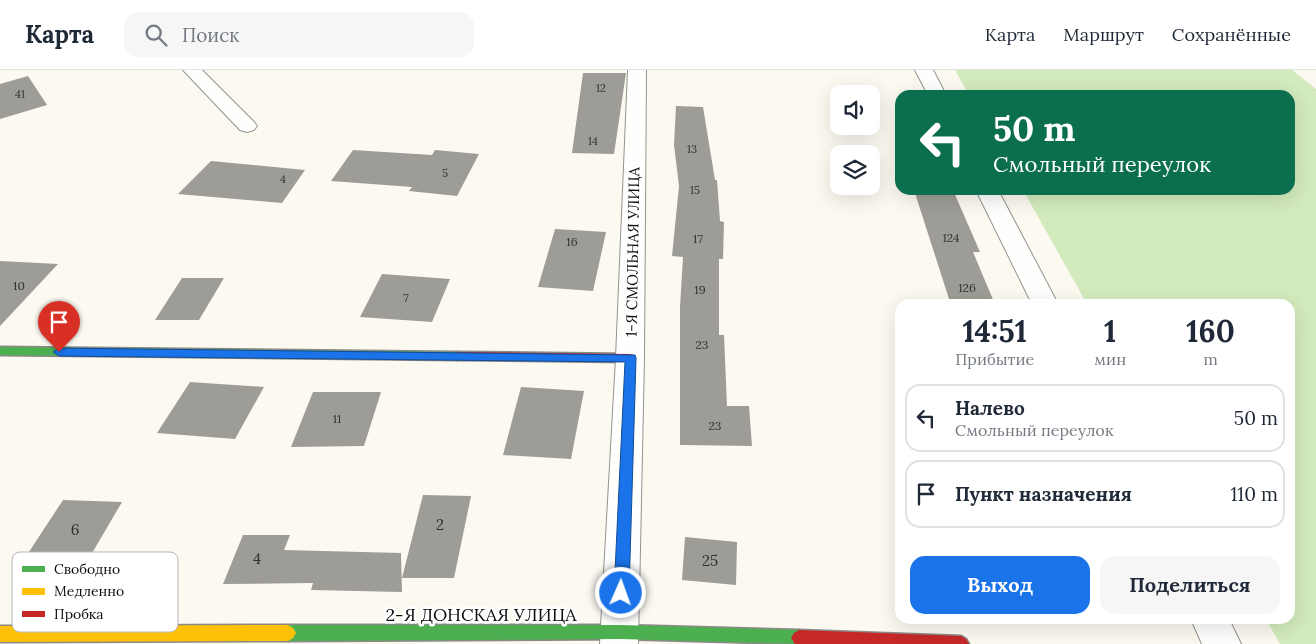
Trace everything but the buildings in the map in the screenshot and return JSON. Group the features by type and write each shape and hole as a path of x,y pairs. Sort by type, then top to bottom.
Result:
{"street":[{"path":"192,70 246,126"},
{"name":"1-Я СМОЛЬНАЯ УЛИЦА","path":"620,638 630,358 636,70"},
{"path":"924,70 934,90"},
{"path":"990,195 1043,299"},
{"path":"0,351 630,358"},
{"path":"1211,624 1222,644"},
{"name":"2-Я ДОНСКАЯ УЛИЦА","path":"0,634 620,638 961,644"}],"green space":[{"path":"955,70 1292,70 1316,89 1316,644 1280,644 1269,624 1295,624 1295,299 1084,299 1026,195 1295,195 1295,90 966,90"}],"traffic: fast":[{"path":"0,351 457,356"},
{"path":"288,633 620,632 799,638"}],"traffic: slow":[{"path":"0,634 288,633"}],"traffic: jam":[{"path":"457,356 630,358"},
{"path":"799,638 961,644"}],"route":[{"path":"59,352 630,358 621,593"}]}
